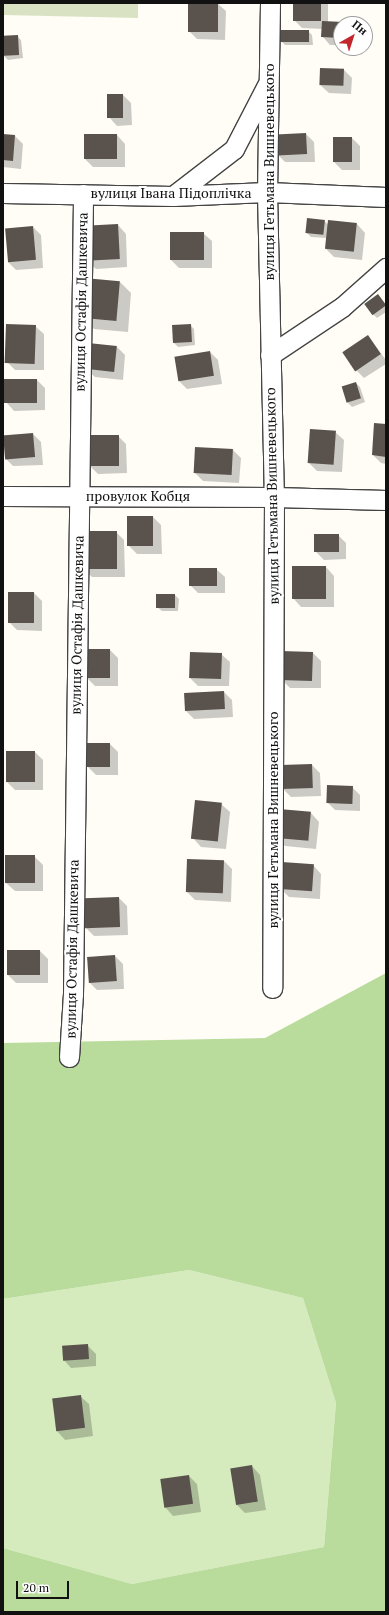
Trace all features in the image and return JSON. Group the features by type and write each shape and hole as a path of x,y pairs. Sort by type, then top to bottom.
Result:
{"street":[{"name":"вулиця Гетьмана Вишневецького","path":"270,3 267,192 274,497 272,988"},
{"path":"173,196 234,149 269,80"},
{"name":"вулиця Івана Підоплічка","path":"3,193 173,196 267,192 386,197"},
{"name":"вулиця Остафія Дашкевича","path":"69,1057 73,994 78,496 83,194"},
{"path":"270,355 342,307 386,268"},
{"name":"провулок Кобця","path":"3,496 274,497 386,500"}],"green space":[{"path":"3,3 138,3 138,18 3,15"},
{"path":"386,973 386,1612 3,1612 3,1548 132,1584 324,1547 336,1403 303,1298 189,1270 3,1299 3,1043 265,1038"},
{"path":"189,1270 303,1298 336,1403 324,1547 132,1584 3,1548 3,1299"}],"building":[{"path":"188,3 218,3 218,32 188,32"},
{"path":"293,3 321,3 321,21 293,21"},
{"path":"322,21 333,22 333,38 321,37"},
{"path":"280,30 309,30 309,42 280,42"},
{"path":"18,35 19,55 4,56 3,36"},
{"path":"320,68 344,69 343,86 319,85"},
{"path":"107,94 123,94 123,118 107,118"},
{"path":"306,133 307,154 277,156 276,135"},
{"path":"3,134 15,135 13,161 3,160"},
{"path":"84,134 117,134 117,159 84,159"},
{"path":"333,137 352,137 352,162 333,162"},
{"path":"307,218 325,220 323,235 305,233"},
{"path":"328,220 357,223 354,252 325,249"},
{"path":"118,224 120,259 87,261 85,226"},
{"path":"33,226 36,260 8,262 5,228"},
{"path":"170,232 204,232 204,260 170,260"},
{"path":"84,278 120,281 116,321 81,318"},
{"path":"378,294 386,305 372,315 364,304"},
{"path":"6,324 36,325 35,364 5,363"},
{"path":"191,324 192,342 173,343 172,325"},
{"path":"368,335 381,354 355,371 342,352"},
{"path":"88,343 117,346 114,372 85,369"},
{"path":"210,351 214,376 178,381 174,357"},
{"path":"4,379 37,379 37,403 4,403"},
{"path":"356,382 361,398 347,403 342,386"},
{"path":"374,423 386,424 386,457 372,455"},
{"path":"310,429 336,431 334,465 308,463"},
{"path":"33,433 35,457 5,460 3,436"},
{"path":"88,435 119,435 119,466 88,466"},
{"path":"195,447 233,449 232,475 194,473"},
{"path":"127,516 153,516 153,546 127,546"},
{"path":"82,531 117,531 117,569 82,569"},
{"path":"314,534 339,534 339,552 314,552"},
{"path":"292,566 326,566 326,599 292,599"},
{"path":"189,568 217,568 217,586 189,586"},
{"path":"8,592 34,592 34,623 8,623"},
{"path":"156,594 175,594 175,608 156,608"},
{"path":"85,649 110,649 110,678 85,678"},
{"path":"281,651 313,652 312,681 280,680"},
{"path":"190,652 222,653 221,679 189,678"},
{"path":"224,691 225,709 185,711 184,693"},
{"path":"87,743 110,743 110,767 87,767"},
{"path":"6,751 35,751 35,782 6,782"},
{"path":"312,764 313,788 282,789 281,765"},
{"path":"327,785 353,786 352,804 326,803"},
{"path":"195,800 222,803 218,842 191,839"},
{"path":"279,809 311,812 308,841 276,838"},
{"path":"5,855 35,855 35,883 5,883"},
{"path":"187,859 224,860 223,893 186,892"},
{"path":"282,862 314,864 312,891 280,889"},
{"path":"119,897 120,927 85,928 84,898"},
{"path":"7,950 40,950 40,975 7,975"},
{"path":"115,955 117,981 89,983 87,957"},
{"path":"88,1344 89,1359 63,1361 62,1346"},
{"path":"81,1395 85,1428 56,1431 52,1399"},
{"path":"252,1465 258,1502 236,1505 230,1468"},
{"path":"189,1475 193,1504 164,1508 160,1479"}]}
